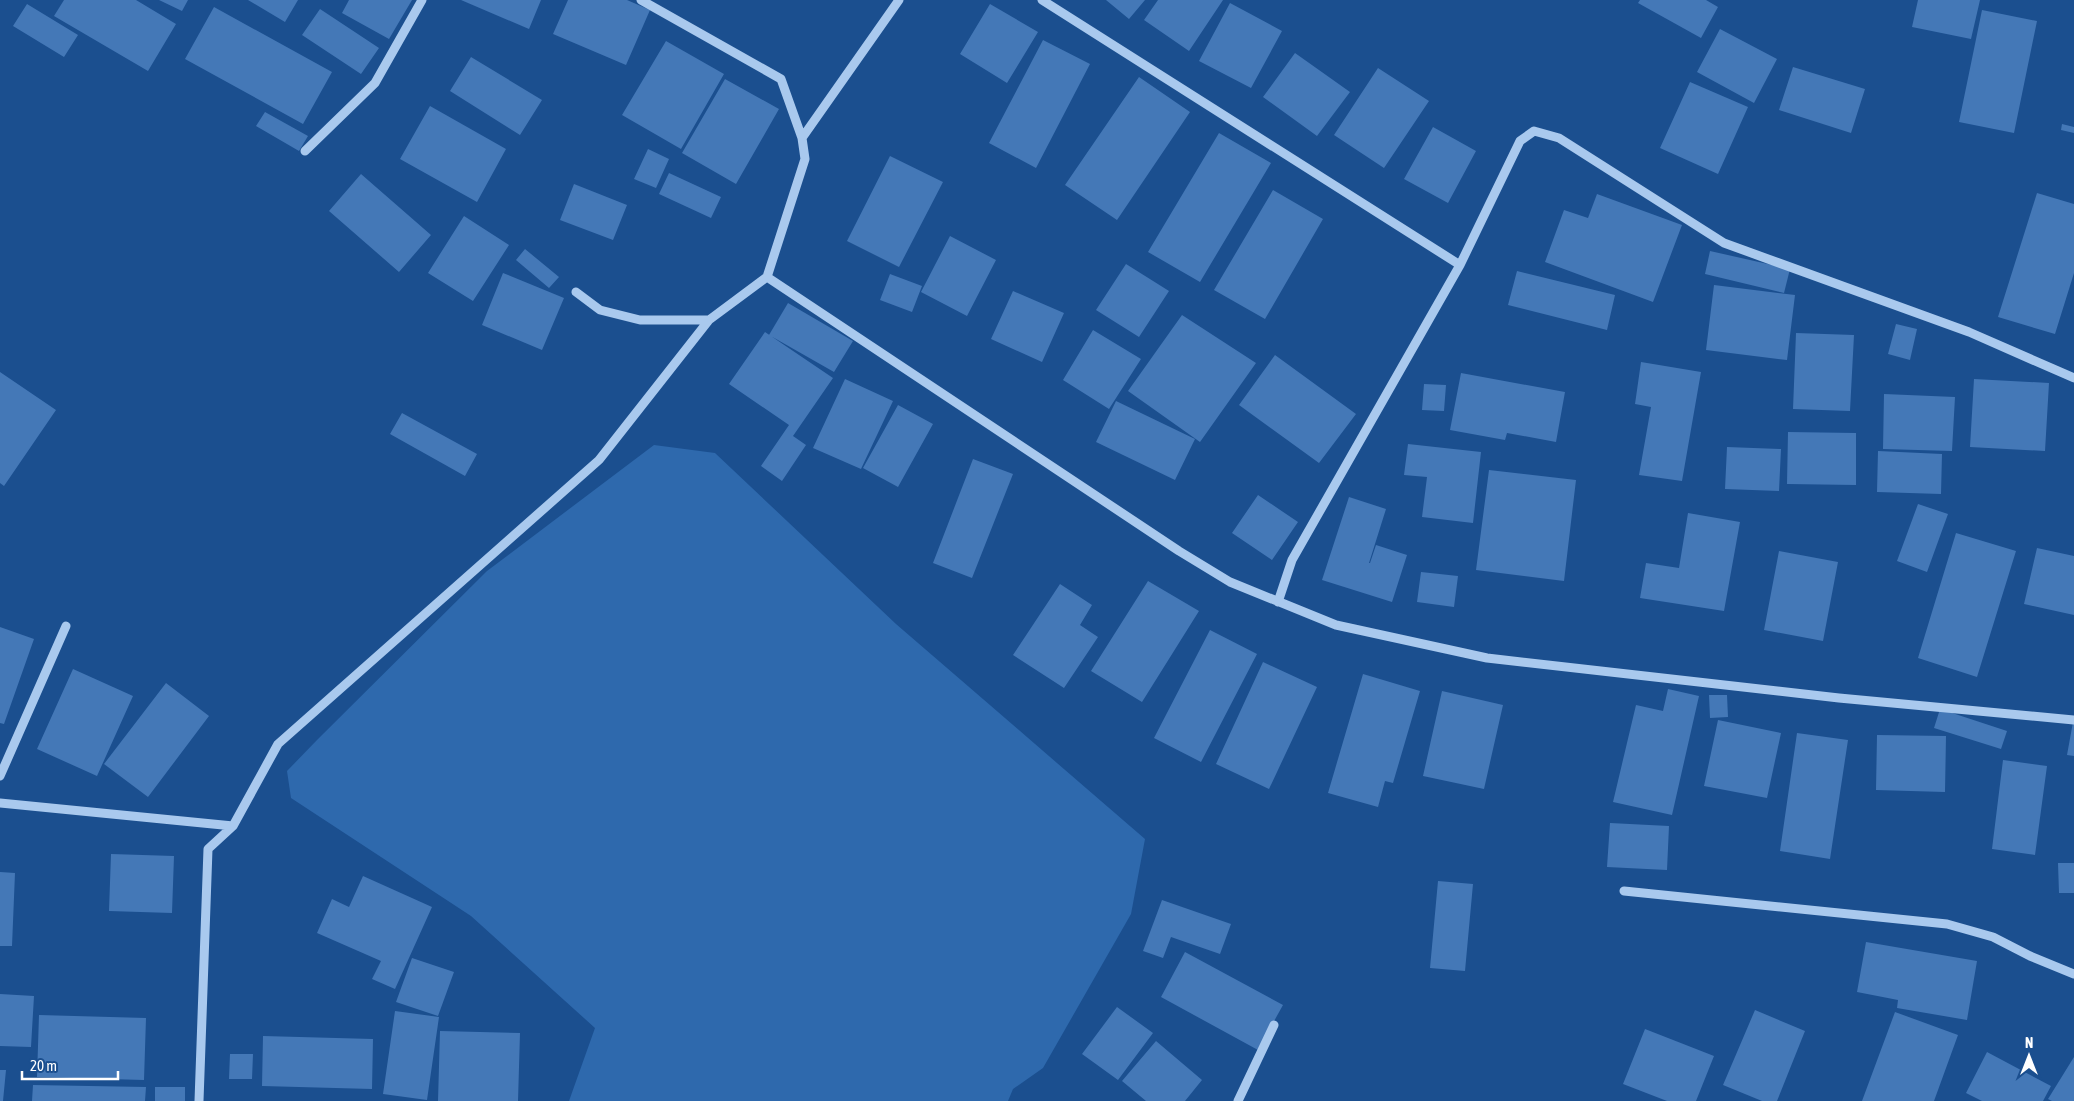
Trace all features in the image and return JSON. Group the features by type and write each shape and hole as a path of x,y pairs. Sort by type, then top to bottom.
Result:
{"street":[{"path":"305,151 375,84 422,0"},
{"path":"199,1101 208,849 233,826 278,744 599,460 709,320 767,277 805,159 802,138 781,79 642,0"},
{"path":"802,138 899,0"},
{"path":"1042,0 1460,265"},
{"path":"1278,602 1292,560 1460,265 1520,141 1534,131 1559,138 1724,243 1969,332 2074,378"},
{"path":"767,277 1179,551 1230,582 1336,625 1487,658 1839,698 2074,720"},
{"path":"576,292 600,310 640,320 709,320"},
{"path":"0,776 66,626"},
{"path":"0,803 233,826"},
{"path":"1624,891 1947,924 1993,937 2030,956 2074,974"},
{"path":"1238,1101 1274,1025"}],"shaded area":[{"path":"654,445 715,453 896,624 1145,839 1131,914 1043,1068 1013,1089 1008,1101 569,1101 595,1028 471,916 291,798 287,771 487,571"}],"building":[{"path":"64,0 136,0 176,24 148,71 54,16"},
{"path":"159,0 188,0 182,11"},
{"path":"248,0 298,0 285,22"},
{"path":"349,0 412,0 389,39 342,13"},
{"path":"461,0 541,0 529,29"},
{"path":"568,0 627,0 650,10 626,65 553,34"},
{"path":"1106,0 1145,0 1129,19"},
{"path":"1158,0 1223,0 1189,51 1144,20"},
{"path":"1640,0 1706,0 1718,7 1701,38 1638,3"},
{"path":"1918,0 1980,0 1971,39 1912,27"},
{"path":"1230,3 1282,31 1251,88 1199,61"},
{"path":"27,4 78,35 64,57 13,26"},
{"path":"990,4 1038,32 1007,83 960,54"},
{"path":"214,7 332,72 303,124 185,59"},
{"path":"320,9 379,48 361,74 302,35"},
{"path":"1982,10 2037,21 2014,133 1959,122"},
{"path":"1720,29 1777,59 1754,103 1697,72"},
{"path":"1043,40 1090,64 1036,168 989,143"},
{"path":"666,41 724,74 681,149 622,115"},
{"path":"1295,53 1350,92 1317,136 1263,97"},
{"path":"471,57 542,100 520,135 450,91"},
{"path":"1793,67 1865,89 1851,133 1779,110"},
{"path":"1378,68 1429,101 1384,168 1334,135"},
{"path":"1139,77 1190,112 1117,220 1065,185"},
{"path":"725,79 779,109 736,184 682,153"},
{"path":"1690,82 1748,107 1718,174 1660,148"},
{"path":"430,106 506,149 477,202 400,159"},
{"path":"265,112 308,136 299,151 256,126"},
{"path":"2062,124 2074,127 2074,133 2061,130"},
{"path":"1433,127 1476,151 1448,203 1404,179"},
{"path":"1219,133 1271,163 1200,282 1148,252"},
{"path":"648,149 669,159 656,188 634,179"},
{"path":"890,156 943,182 899,267 847,241"},
{"path":"669,173 721,197 711,218 659,194"},
{"path":"361,174 431,235 399,272 329,211"},
{"path":"574,184 627,205 613,240 560,220"},
{"path":"1273,190 1323,219 1265,319 1214,290"},
{"path":"2037,193 2074,204 2074,273 2055,334 1998,317"},
{"path":"1597,194 1682,225 1653,302 1545,262 1564,210 1588,218"},
{"path":"464,216 509,245 473,301 428,273"},
{"path":"950,236 996,260 967,316 921,292"},
{"path":"525,249 559,277 549,288 516,260"},
{"path":"1710,251 1790,269 1784,293 1705,274"},
{"path":"1126,264 1169,291 1139,337 1096,310"},
{"path":"1517,271 1615,295 1607,330 1508,305"},
{"path":"503,273 564,298 542,350 482,325"},
{"path":"890,274 922,286 912,312 880,300"},
{"path":"1714,285 1795,295 1787,360 1706,350"},
{"path":"1013,291 1064,313 1042,362 991,339"},
{"path":"788,303 853,341 834,372 769,335"},
{"path":"1182,315 1256,363 1200,442 1128,391"},
{"path":"1896,324 1917,329 1910,360 1888,354"},
{"path":"1093,330 1141,359 1109,409 1063,380"},
{"path":"765,332 833,378 793,436 806,445 782,481 761,466 789,425 729,384"},
{"path":"1796,333 1854,335 1850,411 1793,409"},
{"path":"1275,355 1356,414 1319,463 1239,405"},
{"path":"1641,362 1701,372 1682,481 1639,475 1651,407 1635,404"},
{"path":"0,372 56,410 4,486 0,483"},
{"path":"1461,373 1565,392 1556,442 1507,433 1505,440 1450,430"},
{"path":"845,379 893,401 861,469 813,448"},
{"path":"1974,379 2049,383 2045,451 1970,447"},
{"path":"1424,384 1446,385 1444,411 1422,410"},
{"path":"1884,394 1955,397 1952,451 1883,449"},
{"path":"1116,401 1195,439 1175,480 1096,442"},
{"path":"898,405 933,424 898,487 863,468"},
{"path":"402,413 477,454 465,476 390,434"},
{"path":"1788,432 1856,433 1856,485 1787,484"},
{"path":"1408,444 1481,452 1473,523 1422,517 1427,477 1404,475"},
{"path":"1727,447 1781,449 1779,491 1725,489"},
{"path":"1878,451 1942,454 1941,494 1877,492"},
{"path":"973,459 1013,474 972,578 933,563"},
{"path":"1489,470 1576,480 1564,581 1476,570"},
{"path":"1258,495 1298,522 1272,560 1232,533"},
{"path":"1349,497 1386,509 1369,563 1376,545 1407,555 1392,602 1322,580"},
{"path":"1918,504 1948,514 1927,572 1897,561"},
{"path":"1688,513 1740,522 1724,611 1640,598 1646,563 1679,568"},
{"path":"1956,533 2016,551 1977,677 1918,658"},
{"path":"2037,548 2074,556 2074,615 2024,604"},
{"path":"1779,551 1838,562 1823,641 1764,630"},
{"path":"1421,572 1458,576 1454,607 1417,602"},
{"path":"1148,581 1199,611 1142,702 1091,671"},
{"path":"1060,584 1092,605 1080,625 1098,637 1064,688 1013,655"},
{"path":"0,627 34,639 4,724 0,723"},
{"path":"1210,630 1257,654 1201,762 1154,738"},
{"path":"1263,662 1317,687 1269,789 1216,764"},
{"path":"73,669 133,696 97,776 37,749"},
{"path":"1363,674 1420,691 1393,783 1385,781 1378,807 1328,793"},
{"path":"166,683 209,716 148,797 104,764"},
{"path":"1668,689 1699,696 1672,815 1613,802 1636,705 1663,711"},
{"path":"1442,691 1503,705 1484,789 1423,776"},
{"path":"1709,695 1727,695 1728,717 1710,718"},
{"path":"1940,709 2007,731 2001,749 1934,728"},
{"path":"1718,720 1781,733 1767,798 1704,786"},
{"path":"2074,722 2074,756 2067,755"},
{"path":"1797,733 1848,740 1830,859 1780,851"},
{"path":"1877,735 1946,736 1945,792 1876,790"},
{"path":"2003,760 2047,766 2035,855 1992,849"},
{"path":"1610,823 1669,826 1667,870 1607,867"},
{"path":"111,854 174,856 172,913 109,911"},
{"path":"2058,863 2074,863 2074,893 2059,893"},
{"path":"0,872 15,873 12,946 0,946"},
{"path":"363,876 432,907 395,989 372,979 381,961 317,933 332,899 349,907"},
{"path":"1438,881 1473,884 1465,971 1430,968"},
{"path":"1162,900 1231,924 1220,954 1171,937 1163,958 1143,951"},
{"path":"1866,942 1977,961 1967,1020 1897,1008 1898,1000 1857,992"},
{"path":"1185,952 1283,1005 1258,1050 1161,997"},
{"path":"412,958 454,972 438,1016 396,1002"},
{"path":"0,994 34,996 31,1047 0,1046"},
{"path":"1117,1007 1153,1033 1118,1080 1082,1054"},
{"path":"1755,1010 1805,1031 1777,1101 1762,1101 1723,1085"},
{"path":"395,1011 439,1017 427,1100 383,1094"},
{"path":"1895,1012 1958,1035 1934,1101 1862,1101"},
{"path":"39,1015 146,1018 144,1080 37,1077"},
{"path":"1645,1029 1714,1056 1696,1101 1667,1101 1623,1084"},
{"path":"440,1031 520,1033 518,1101 438,1101"},
{"path":"263,1036 373,1039 372,1089 262,1086"},
{"path":"1156,1041 1202,1080 1185,1101 1146,1101 1122,1081"},
{"path":"1987,1052 2051,1086 2043,1101 1982,1101 1966,1093"},
{"path":"230,1054 253,1054 252,1079 229,1079"},
{"path":"2074,1057 2074,1101 2052,1101 2048,1099"},
{"path":"0,1070 6,1070 3,1101 0,1101"},
{"path":"33,1085 146,1087 145,1101 32,1101"},
{"path":"155,1087 185,1087 185,1101 155,1101"}]}
